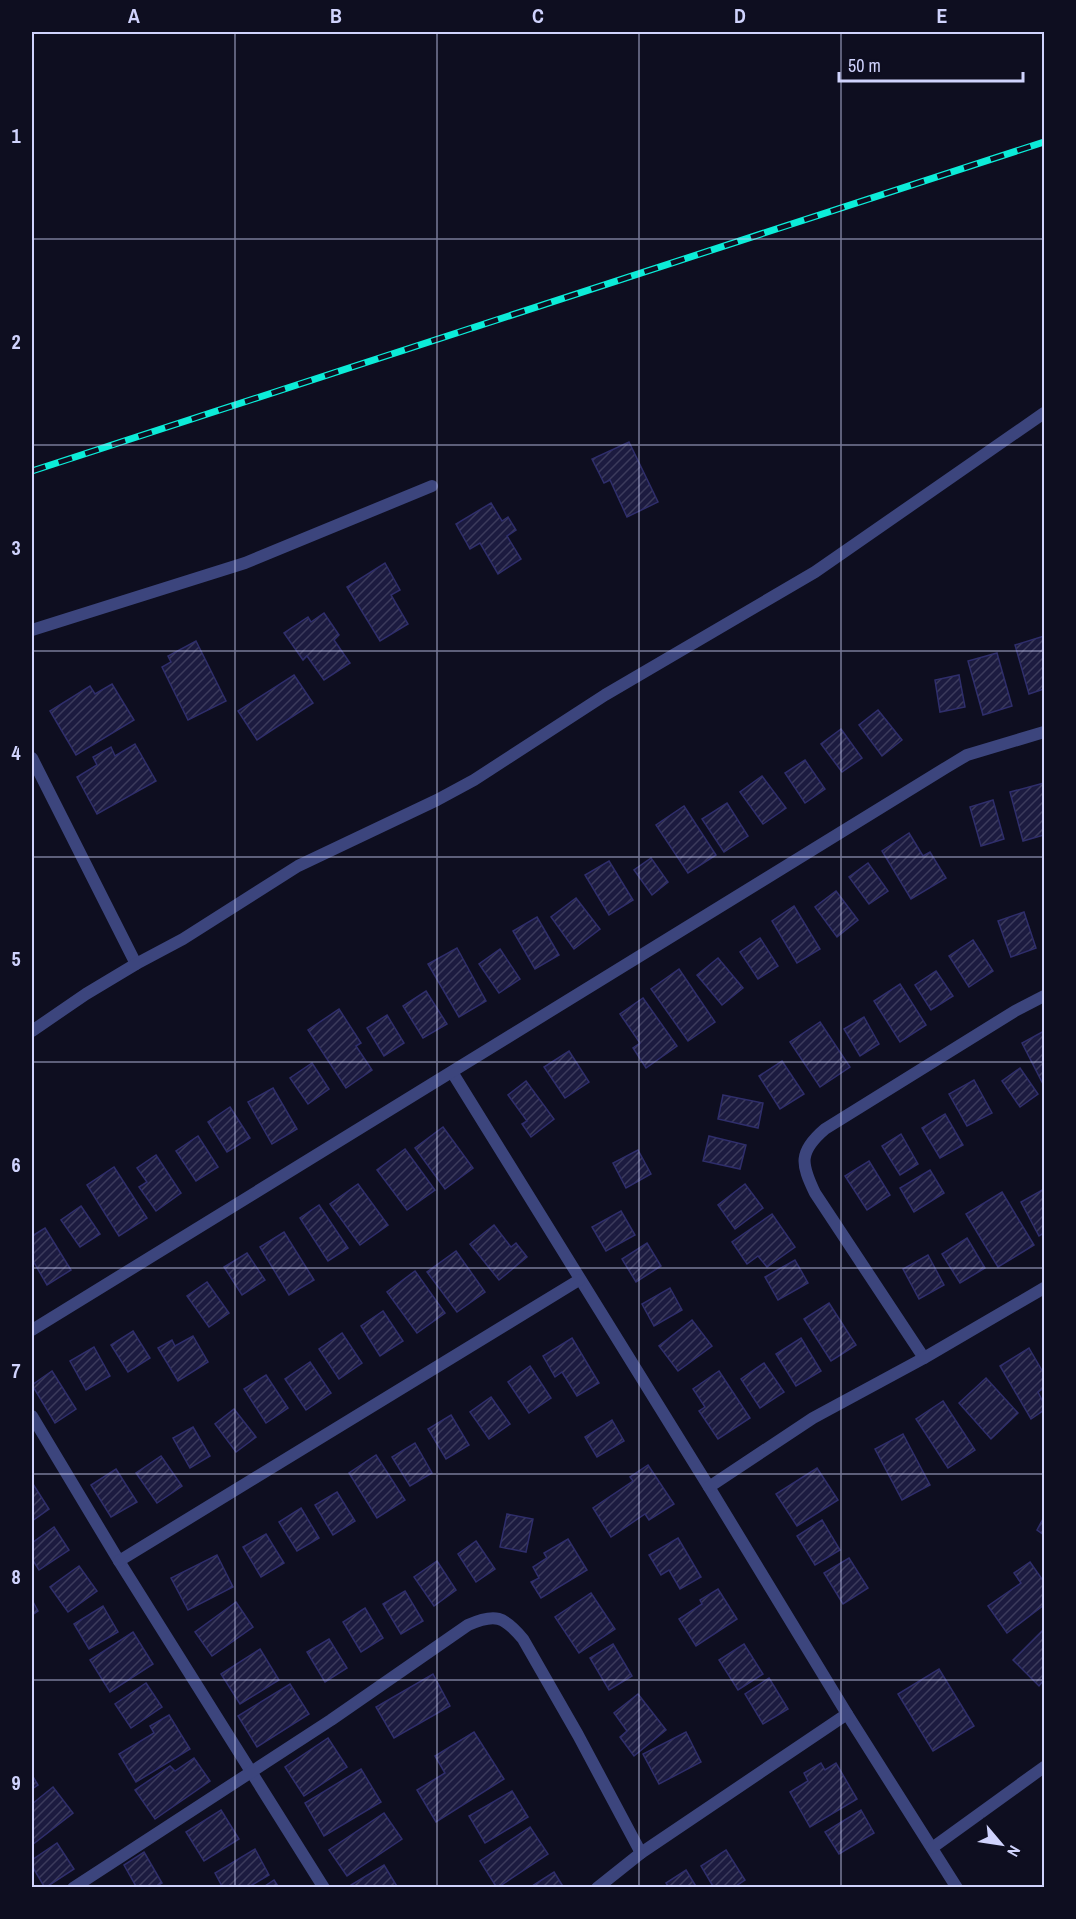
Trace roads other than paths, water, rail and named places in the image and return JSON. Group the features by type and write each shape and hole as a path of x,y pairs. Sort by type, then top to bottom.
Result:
{"street":[{"path":"32,1031 136,964 183,939 298,866 474,780 605,695 814,572 1044,413"},
{"path":"32,630 245,563 432,486"},
{"path":"32,1329 947,766 967,755 1044,732"},
{"path":"32,758 136,964"},
{"path":"924,1358 815,1193 806,1174 804,1159 811,1141 825,1129 1015,1011 1044,996"},
{"path":"452,1072 847,1714 957,1887"},
{"path":"119,1561 579,1280"},
{"path":"709,1487 813,1418 924,1358 1044,1288"},
{"path":"32,1416 119,1561 324,1887"},
{"path":"73,1887 331,1720 468,1625 485,1617 500,1618 512,1626 523,1639 578,1735 641,1853"},
{"path":"597,1887 641,1853 847,1714"},
{"path":"932,1848 1044,1767"}],"railway":[{"path":"32,471 1044,142"}]}
